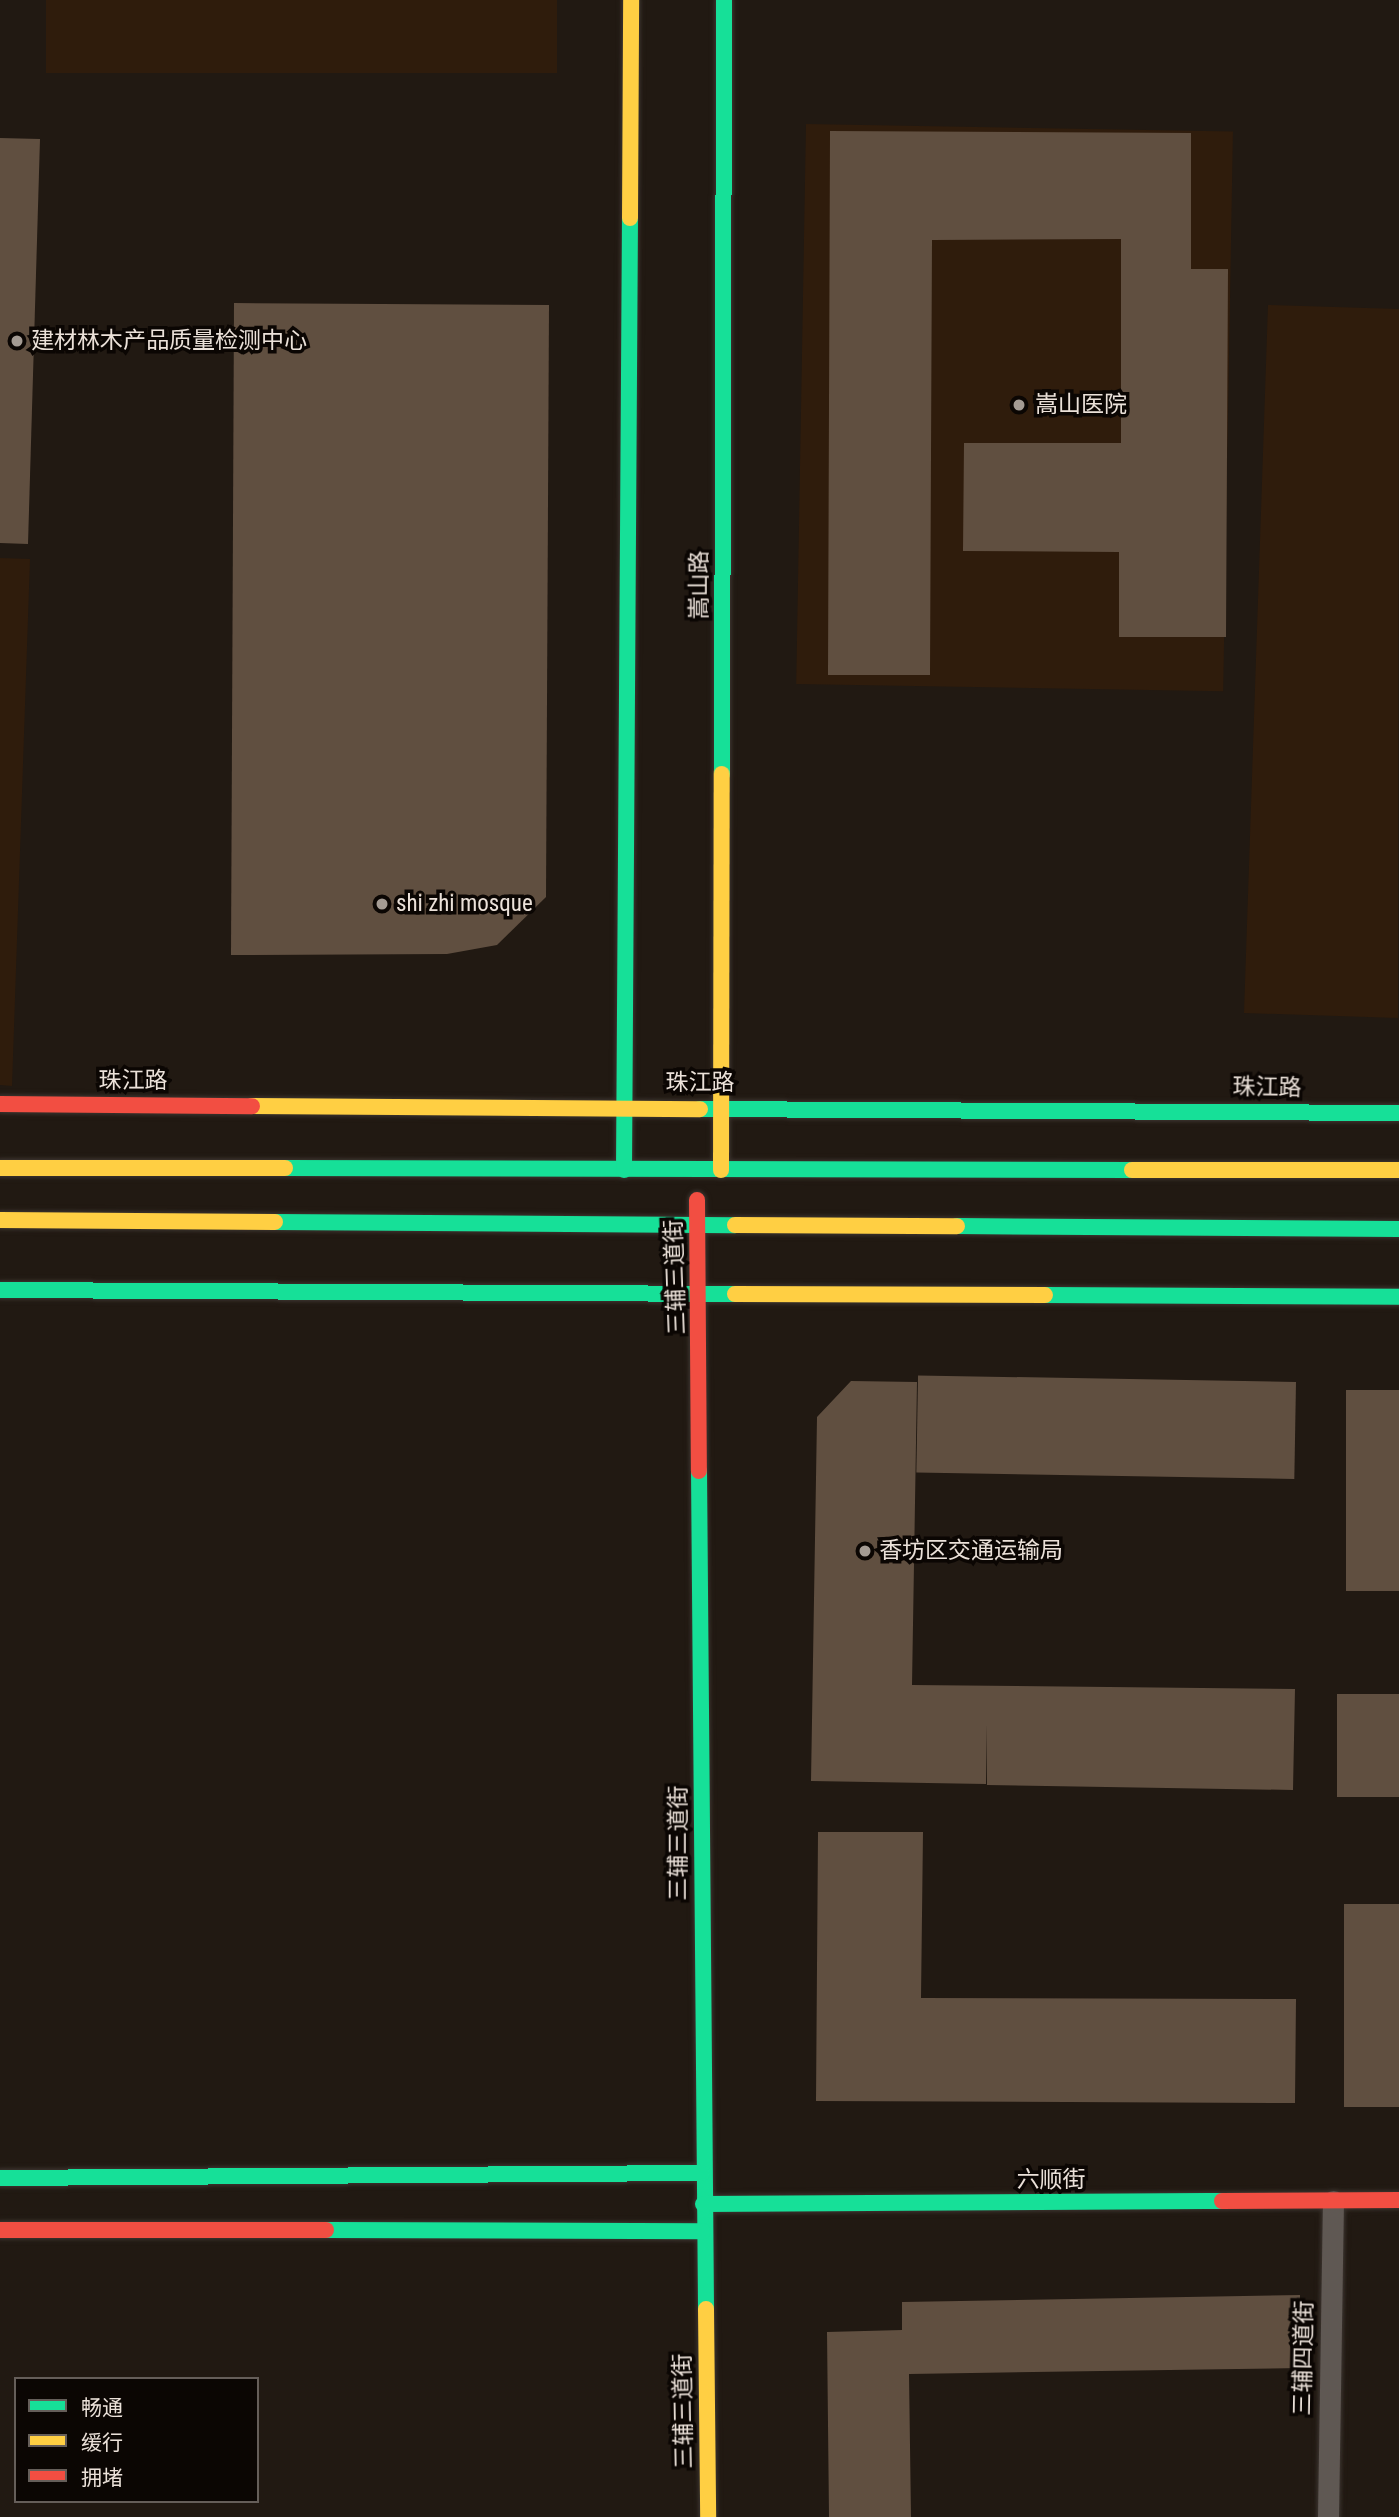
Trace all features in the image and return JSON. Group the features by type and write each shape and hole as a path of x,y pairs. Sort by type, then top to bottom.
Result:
{"main road":[{"path":"624,1170 631,0"},
{"name":"嵩山路","path":"721,1170 724,0"},
{"name":"珠江路","path":"0,1104 721,1106 1399,1113"},
{"path":"0,1168 1399,1170"},
{"name":"三辅三道街","path":"695,1170 701,1294 702,2174 708,2517"},
{"path":"0,1220 1399,1229"},
{"path":"0,1290 1399,1297"},
{"path":"0,2178 702,2174"},
{"name":"六顺街","path":"703,2204 1399,2200"},
{"path":"0,2230 703,2231"}],"lane":[{"name":"三辅四道街","path":"1328,2517 1334,2201"}],"shaded area":[{"path":"46,0 557,0 557,73 46,73"},
{"name":"嵩山医院","path":"806,124 1233,131 1223,691 796,684"},
{"path":"1268,305 1399,309 1398,1018 1244,1013"},
{"path":"0,558 30,559 12,1086 0,1085"}],"building":[{"path":"830,131 1191,133 1191,269 1228,269 1226,637 1119,637 1119,552 963,551 964,443 1121,443 1121,239 932,240 930,675 828,675"},
{"name":"建材林木产品质量检测中心","path":"0,138 40,139 28,544 0,543"},
{"path":"234,303 549,305 546,897 497,945 447,954 231,955"},
{"path":"918,1375 1296,1382 1294,1479 916,1472"},
{"name":"香坊区交通运输局","path":"851,1381 917,1382 912,1685 1295,1689 1293,1790 987,1785 987,1724 986,1784 811,1781 817,1417"},
{"path":"1346,1390 1399,1390 1399,1591 1346,1591"},
{"path":"1337,1694 1399,1694 1399,1797 1337,1797"},
{"path":"818,1832 923,1832 921,1998 1296,1999 1295,2103 816,2101"},
{"path":"1344,1904 1399,1904 1399,2107 1344,2107"},
{"path":"1300,2295 1301,2368 909,2374 911,2517 829,2517 827,2332 902,2330 902,2302"}],"traffic: fast":[{"path":"722,774 724,0"},
{"path":"624,1170 630,218"},
{"path":"700,1109 1399,1113"},
{"path":"285,1168 1132,1170"},
{"path":"275,1222 735,1225"},
{"path":"957,1226 1399,1229"},
{"path":"0,1290 735,1294"},
{"path":"1045,1295 1399,1297"},
{"path":"699,1471 706,2309"},
{"path":"0,2178 702,2173"},
{"path":"703,2204 1222,2201"},
{"path":"326,2230 703,2231"}],"traffic: slow":[{"path":"630,218 631,0"},
{"path":"721,1170 722,774"},
{"path":"252,1106 700,1109"},
{"path":"0,1168 285,1168"},
{"path":"1132,1170 1399,1170"},
{"path":"0,1220 275,1222"},
{"path":"735,1225 957,1226"},
{"path":"735,1294 1045,1295"},
{"path":"706,2309 708,2517"}],"traffic: jam":[{"path":"0,1104 252,1106"},
{"path":"697,1200 699,1471"},
{"path":"1222,2201 1399,2200"},
{"path":"0,2230 326,2230"}],"place":[{"name":"建材林木产品质量检测中心","path":"17,341"},
{"name":"嵩山医院","path":"1019,405"},
{"name":"shi zhi mosque","path":"382,904"},
{"name":"香坊区交通运输局","path":"865,1551"}]}
